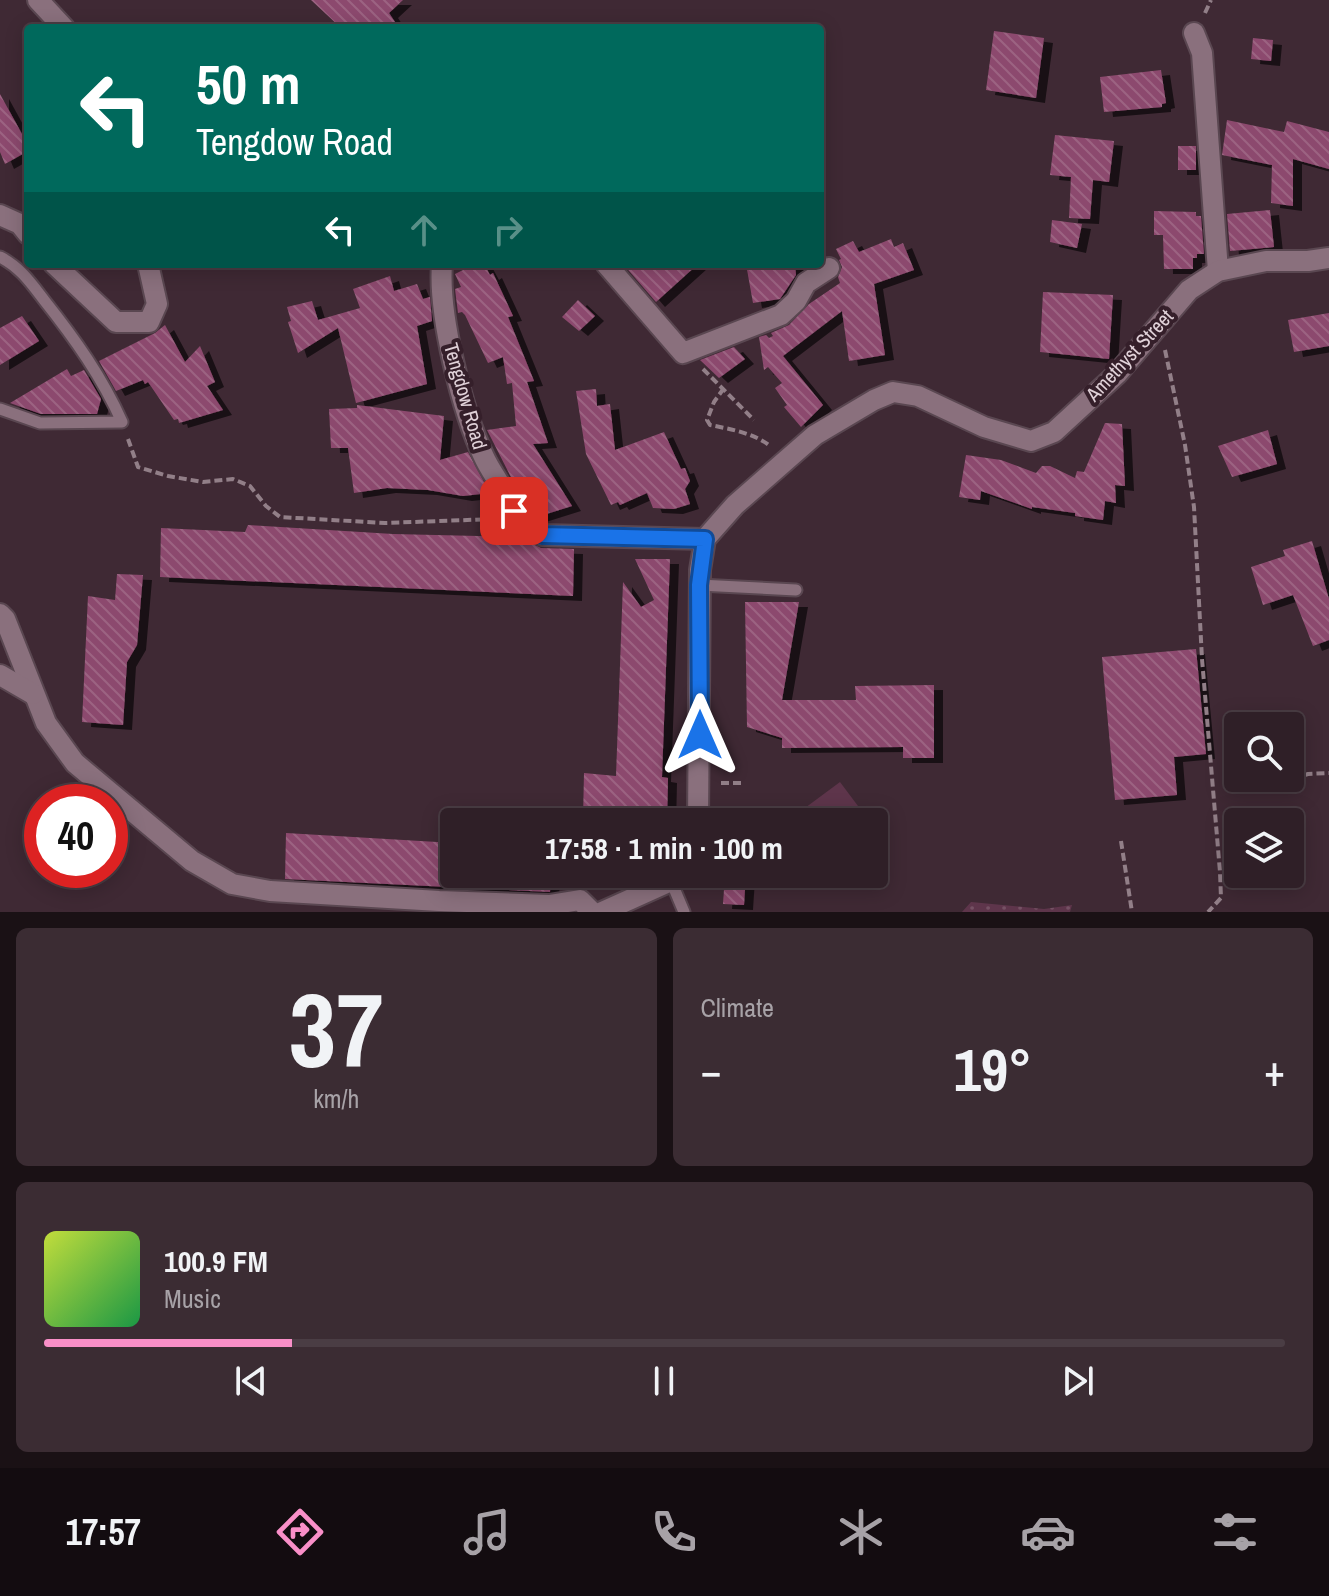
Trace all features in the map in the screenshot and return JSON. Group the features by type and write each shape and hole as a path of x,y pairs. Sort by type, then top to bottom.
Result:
{"street":[{"path":"38,0 60,24"},
{"path":"1194,33 1202,53 1218,271"},
{"path":"0,215 24,229"},
{"name":"Amethyst Street","path":"705,539 735,505 815,435 874,400 893,392 918,396 1007,435 1031,441 1054,432 1117,374 1189,290 1218,271 1266,261 1329,258"},
{"path":"58,268 116,322 149,322 157,304 149,268"},
{"name":"Tengdow Road","path":"442,268 447,325 462,392 484,457 514,511 527,527 542,535 705,539"},
{"path":"609,268 683,353 781,315 796,301 806,283 829,268"},
{"path":"698,808 699,585 705,539"},
{"path":"0,614 5,619 46,723 75,763 192,861 232,884 270,891 439,901 549,905 580,900 592,912"},
{"path":"0,675 33,694"},
{"path":"602,912 651,888"}],"lane":[{"path":"0,257 26,275 66,326 103,382 122,422 40,423 0,409"},
{"path":"699,585 796,590"},
{"path":"677,888 684,912"}],"path":[{"path":"1162,320 1194,507 1202,659 1221,898 1208,912"},
{"path":"703,368 754,420"},
{"path":"724,388 707,420 710,425 764,441 778,453"},
{"path":"122,422 138,467 203,482 233,479 250,486 266,506 280,517 385,523 476,521 497,519 505,514"},
{"path":"1304,775 1329,773"},
{"path":"722,783 743,783"},
{"path":"1121,841 1132,912"}],"shaded area":[{"path":"840,782 860,808 805,808"},
{"path":"971,902 1044,909 1072,905 1070,912 962,912"}],"building":[{"path":"311,0 403,0 389,13 396,24 337,24"},
{"path":"994,31 1044,38 1036,98 986,90"},
{"path":"1253,38 1273,40 1271,61 1251,59"},
{"path":"1161,70 1166,103 1162,107 1104,112 1100,77"},
{"path":"0,94 24,138 24,153 5,164 0,152"},
{"path":"1227,120 1284,132 1287,121 1329,132 1329,169 1293,159 1293,206 1271,203 1272,165 1222,155"},
{"path":"1055,135 1114,141 1109,182 1093,180 1090,219 1069,218 1071,177 1050,175"},
{"path":"1178,146 1196,146 1196,170 1178,170"},
{"path":"1270,210 1274,247 1230,251 1227,214"},
{"path":"1154,211 1196,212 1196,216 1201,216 1204,254 1193,258 1193,269 1164,269 1163,235 1154,235"},
{"path":"1052,220 1082,224 1077,248 1050,242"},
{"path":"891,239 894,247 903,243 914,270 874,284 885,355 849,361 842,311 783,356 823,405 801,427 784,407 787,405 775,388 782,383 768,367 764,370 759,337 773,336 771,333 789,325 809,304 840,283 838,277 842,267 836,249 853,241 859,252"},
{"path":"467,268 486,268 490,275 493,273 513,316 508,317 534,381 527,382 548,443 533,444 572,506 537,517 528,504 531,490 518,491 487,430 516,426 512,383 507,384 503,357 488,363 465,315 458,313 455,289 461,287 455,274"},
{"path":"626,268 694,268 656,302"},
{"path":"747,268 795,268 796,275 780,299 753,303"},
{"path":"390,276 394,291 417,284 423,299 430,297 432,321 417,326 427,384 356,403 338,328 298,353 288,322 291,321 287,307 312,301 318,320 360,308 353,289"},
{"path":"1043,292 1113,295 1109,359 1040,352"},
{"path":"578,300 595,316 579,331 562,317"},
{"path":"1329,313 1329,346 1294,352 1288,320"},
{"path":"22,316 39,341 0,365 0,328"},
{"path":"165,325 185,362 200,346 215,382 207,386 223,410 179,423 148,382 145,384 143,380 116,391 99,361"},
{"path":"734,347 745,359 719,378 700,360"},
{"path":"67,369 71,376 84,370 101,399 97,414 41,414 10,403"},
{"path":"596,389 597,406 610,404 615,450 664,432 690,481 685,489 690,504 674,509 653,508 647,493 620,505 618,502 611,505 586,454 576,391"},
{"path":"357,405 444,416 440,460 468,452 490,493 463,496 387,488 354,493 348,448 331,448 329,409 357,408"},
{"path":"1105,423 1122,424 1125,486 1115,485 1116,503 1105,501 1103,520 1075,516 1075,513 1032,509 981,491 980,500 959,497 966,455 1001,460 1036,473 1042,466 1050,466 1075,478 1077,471 1084,472"},
{"path":"1268,430 1277,464 1232,477 1218,446"},
{"path":"248,525 393,534 520,537 541,548 574,549 573,596 160,577 161,528 245,532"},
{"path":"1312,541 1329,599 1329,640 1313,646 1293,595 1263,605 1251,567 1285,556 1283,550"},
{"path":"635,559 670,559 662,777 668,778 667,808 583,808 584,773 616,776 623,582 641,607 654,600"},
{"path":"117,574 143,575 137,645 127,662 123,725 82,722 88,596 115,600"},
{"path":"745,602 799,602 782,700 856,700 855,686 934,685 934,758 903,758 903,747 782,748 782,738 747,727"},
{"path":"1196,649 1206,754 1174,757 1177,795 1115,800 1102,657"},
{"path":"286,833 440,842 440,887 285,879"},
{"path":"468,888 550,888 550,892"},
{"path":"724,888 745,888 744,905 723,904"}],"route":[{"path":"514,511 527,527 542,535 705,539 699,585 700,735"}]}
